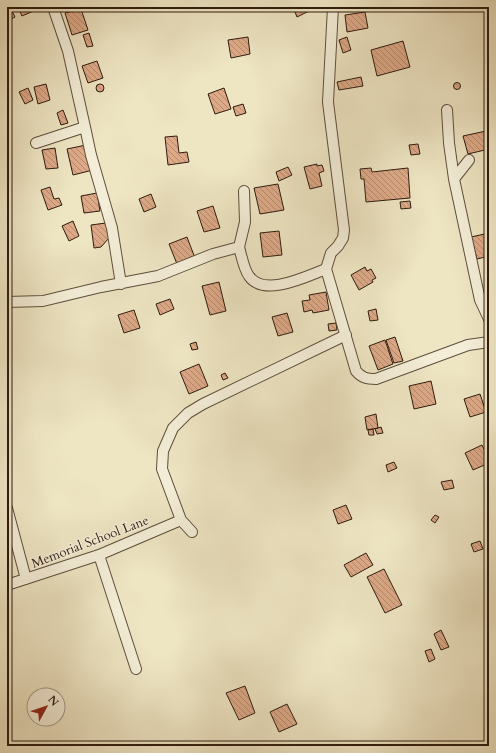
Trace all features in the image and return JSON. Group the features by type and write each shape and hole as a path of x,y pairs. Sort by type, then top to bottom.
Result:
{"street":[{"path":"53,7 68,51 91,155 112,228 121,284"},
{"path":"333,7 328,102 344,230 343,238 331,253 326,269 356,371 364,378 376,379 468,345 489,342"},
{"path":"447,110 449,143 454,179 480,300 489,319"},
{"path":"36,143 85,127"},
{"path":"454,179 469,160"},
{"path":"244,191 245,222 239,247 248,276 258,284 272,286 294,281 326,269"},
{"path":"7,302 43,301 101,287 158,276 213,254 239,247"},
{"path":"192,532 181,520 162,468 163,451 174,428 188,413 203,404 346,335"},
{"path":"7,508 26,579"},
{"name":"Memorial School Lane","path":"7,585 99,555 181,520"},
{"path":"99,555 136,669"}],"path":[{"path":"129,7 129,12"}],"building":[{"path":"7,7 10,7 15,17 7,21"},
{"path":"18,7 35,7 36,10 22,16"},
{"path":"293,7 312,7 313,9 297,17"},
{"path":"81,9 88,30 72,35 65,13"},
{"path":"365,12 368,28 347,32 345,15"},
{"path":"89,33 93,46 87,47 83,35"},
{"path":"248,37 250,54 231,58 228,40"},
{"path":"347,37 351,50 343,53 339,40"},
{"path":"403,41 410,67 377,76 371,50"},
{"path":"97,61 103,78 88,83 82,66"},
{"path":"361,77 363,86 339,90 337,82"},
{"path":"457,82 460,83 460,89 457,90 454,89 453,86 454,83"},
{"path":"46,84 50,100 38,104 34,87"},
{"path":"100,84 103,85 103,91 100,92 97,91 96,88 97,85"},
{"path":"28,88 33,100 25,104 19,92"},
{"path":"224,88 231,109 215,114 208,94"},
{"path":"243,104 246,113 236,116 233,107"},
{"path":"63,110 68,123 61,125 57,113"},
{"path":"486,131 489,149 468,154 463,136"},
{"path":"177,136 179,153 187,152 189,162 168,165 165,137"},
{"path":"418,144 420,154 411,155 409,145"},
{"path":"86,145 93,170 73,175 67,149"},
{"path":"55,148 58,168 46,169 42,150"},
{"path":"317,164 317,166 322,165 324,171 319,173 322,186 310,189 304,167"},
{"path":"288,167 292,175 279,181 276,172"},
{"path":"371,168 372,172 408,168 410,198 366,202 364,179 361,179 360,169"},
{"path":"278,184 284,210 260,214 254,188"},
{"path":"50,187 54,199 59,198 62,205 48,210 41,190"},
{"path":"97,193 100,211 84,213 81,196"},
{"path":"151,194 156,207 144,212 139,199"},
{"path":"410,201 411,208 401,209 400,202"},
{"path":"213,206 220,228 204,232 197,211"},
{"path":"73,221 79,236 69,241 62,226"},
{"path":"106,223 109,238 101,247 94,248 91,225"},
{"path":"279,231 282,255 263,257 260,233"},
{"path":"489,233 489,256 477,259 471,237"},
{"path":"187,237 195,258 177,264 169,244"},
{"path":"365,267 367,271 371,269 376,278 372,280 373,282 359,290 351,275"},
{"path":"219,282 226,311 210,315 202,286"},
{"path":"326,292 329,310 313,313 312,310 304,312 302,301 310,300 309,295"},
{"path":"489,292 489,308 488,308 484,293"},
{"path":"170,299 174,309 160,315 156,304"},
{"path":"376,309 378,320 370,321 368,311"},
{"path":"134,310 140,328 124,333 118,315"},
{"path":"287,313 293,332 278,336 272,317"},
{"path":"336,323 337,330 329,331 328,324"},
{"path":"395,337 403,361 394,363 386,340"},
{"path":"385,340 393,364 378,370 369,346"},
{"path":"196,342 198,349 192,350 190,344"},
{"path":"199,364 208,386 189,394 180,372"},
{"path":"225,373 228,378 223,380 221,375"},
{"path":"431,381 436,404 414,409 409,386"},
{"path":"480,394 486,412 470,417 464,399"},
{"path":"376,414 378,428 367,430 365,417"},
{"path":"381,427 383,433 377,434 375,429"},
{"path":"373,429 374,435 369,435 368,430"},
{"path":"482,445 489,463 473,470 465,453"},
{"path":"394,462 397,468 388,472 386,465"},
{"path":"452,480 454,488 444,490 441,482"},
{"path":"346,505 352,519 338,524 333,510"},
{"path":"435,515 439,517 435,523 431,520"},
{"path":"480,541 483,549 474,552 471,544"},
{"path":"366,553 373,565 351,577 344,565"},
{"path":"384,569 402,605 385,613 367,577"},
{"path":"441,630 449,647 441,650 434,634"},
{"path":"431,649 435,659 429,662 425,651"},
{"path":"245,686 255,713 239,720 226,693"},
{"path":"287,704 297,724 279,732 270,712"}]}
